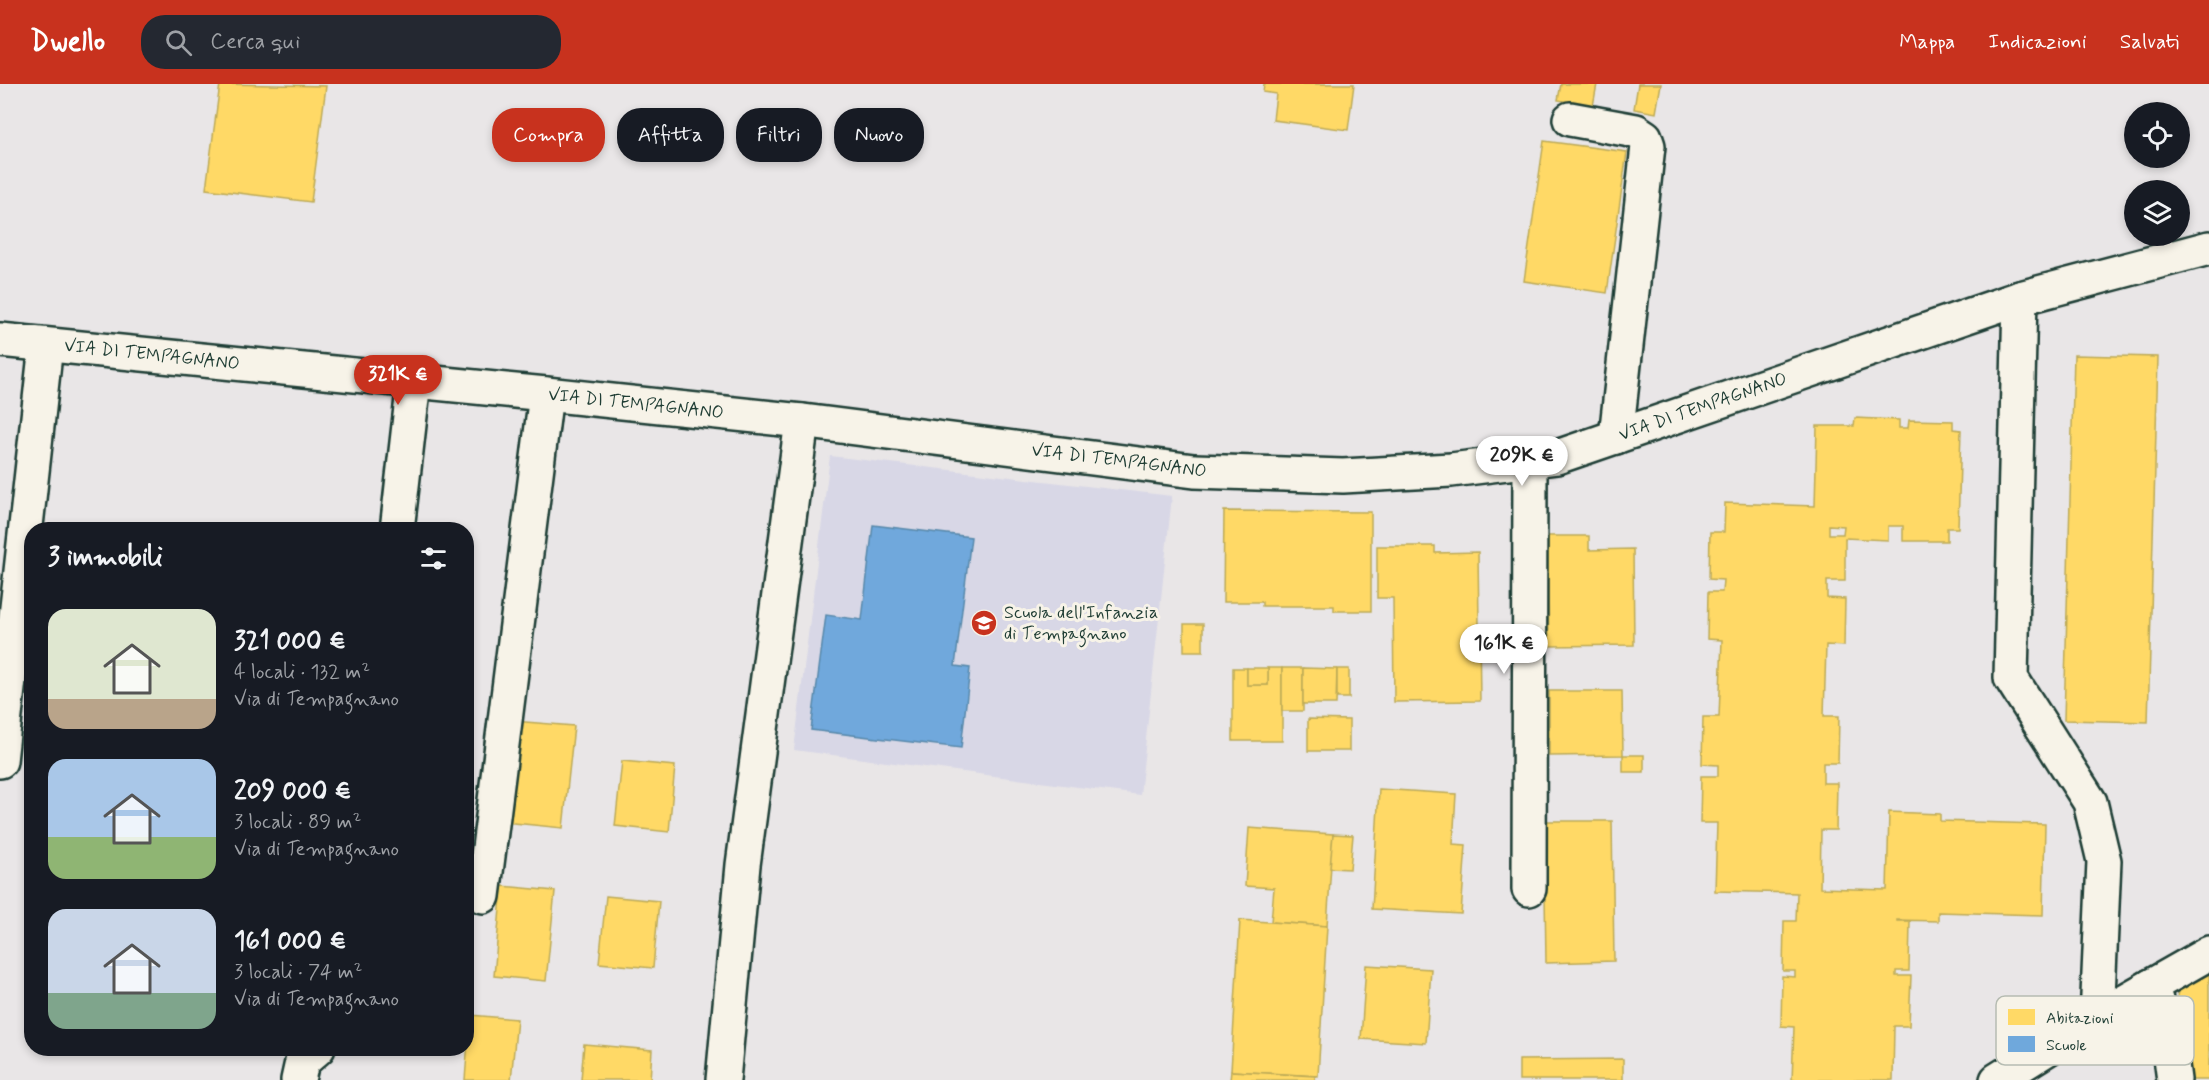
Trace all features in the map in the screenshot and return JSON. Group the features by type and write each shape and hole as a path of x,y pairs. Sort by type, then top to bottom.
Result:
{"street":[{"path":"1570,119 1636,131 1645,137 1648,146 1616,437"},
{"name":"VIA DI TEMPAGNANO","path":"0,340 802,421 1211,472 1343,476 1451,470 1557,457 2020,298 2209,248"},
{"path":"2020,298 2011,678 2090,802 2104,861 2098,996"},
{"path":"26,522 46,345"},
{"path":"398,522 414,381"},
{"path":"483,896 546,394"},
{"path":"723,1080 743,865 802,421"},
{"path":"1529,889 1530,460"},
{"path":"0,761 24,544"},
{"path":"2134,996 2209,953"},
{"path":"2151,986 2154,996"},
{"path":"298,1080 302,1062 309,1056"},
{"path":"1997,1080 2021,1065"},
{"path":"2172,1065 2174,1080"}],"shaded area":[{"name":"Scuola dell'Infanzia di Tempagnano","path":"830,456 1172,496 1140,795 794,750"}],"building: Abitazioni":[{"path":"220,84 326,86 311,202 206,189"},
{"path":"1264,84 1354,84 1348,130 1273,120 1276,94 1263,92"},
{"path":"1561,84 1597,84 1593,106 1558,100"},
{"path":"1638,84 1661,84 1656,113 1634,109"},
{"path":"1544,141 1627,152 1607,293 1524,281"},
{"path":"2074,355 2158,357 2148,722 2064,720"},
{"path":"1855,418 1899,420 1899,428 1908,428 1909,420 1953,421 1953,429 1961,430 1958,528 1947,528 1947,541 1903,541 1903,526 1888,526 1888,540 1845,538 1845,581 1827,581 1827,598 1845,599 1844,646 1826,645 1824,716 1839,716 1838,763 1823,763 1823,783 1837,783 1836,830 1821,830 1820,888 1887,890 1889,812 1940,814 1940,821 2045,824 2043,915 1938,912 1938,921 1897,920 1910,921 1909,971 1896,971 1896,976 1911,976 1909,1026 1894,1026 1893,1080 1792,1080 1794,1027 1781,1026 1782,976 1795,977 1795,971 1783,971 1784,921 1796,921 1797,893 1715,891 1717,823 1700,823 1701,776 1718,776 1718,765 1702,764 1703,717 1719,717 1722,640 1707,639 1708,592 1722,592 1723,580 1709,579 1710,532 1724,532 1725,503 1815,506 1817,426 1854,426","holes":["1829,525 1844,526 1843,534 1829,534"]},
{"path":"1224,511 1371,512 1371,611 1334,611 1334,606 1262,606 1262,602 1223,602"},
{"path":"1547,536 1589,536 1589,550 1633,549 1634,645 1549,646"},
{"path":"1377,546 1435,546 1435,553 1478,552 1480,701 1394,702 1393,598 1377,598"},
{"path":"1184,624 1203,624 1203,651 1184,651"},
{"path":"1233,668 1247,668 1247,685 1268,685 1268,668 1282,668 1282,741 1233,741"},
{"path":"1247,668 1268,668 1268,685 1247,685"},
{"path":"1282,668 1303,668 1303,711 1282,711"},
{"path":"1303,668 1337,669 1336,704 1303,704"},
{"path":"1337,669 1349,669 1349,698 1337,698"},
{"path":"1549,691 1622,691 1623,755 1549,756"},
{"path":"1308,719 1349,720 1349,751 1308,751"},
{"path":"513,721 574,726 563,828 504,822"},
{"path":"1623,755 1644,755 1644,772 1623,772"},
{"path":"622,761 675,766 669,832 615,826"},
{"path":"1379,789 1456,794 1453,844 1466,845 1461,914 1372,909"},
{"path":"1544,821 1612,821 1614,961 1546,963"},
{"path":"1249,828 1333,834 1327,926 1271,922 1274,888 1245,886"},
{"path":"1333,834 1353,835 1350,869 1330,868"},
{"path":"502,886 555,891 546,981 494,976"},
{"path":"606,896 659,901 653,968 599,963"},
{"path":"1240,920 1327,926 1318,1076 1231,1071"},
{"path":"2209,961 2209,1080 2189,1080 2189,1065 2194,1065 2194,996 2177,996 2179,976"},
{"path":"1366,965 1431,969 1426,1043 1361,1039"},
{"path":"474,1015 517,1019 511,1080 465,1080 467,1056 474,1056"},
{"path":"584,1044 652,1050 650,1080 581,1080"},
{"path":"1623,1059 1623,1080 1519,1080 1519,1060"},
{"path":"1231,1071 1315,1076 1315,1080 1230,1080"}],"building: Scuole":[{"path":"873,525 971,537 955,666 970,668 961,748 811,730 826,615 862,620"}],"place":[{"name":"Scuola dell'Infanzia di Tempagnano","path":"984,623"}]}
